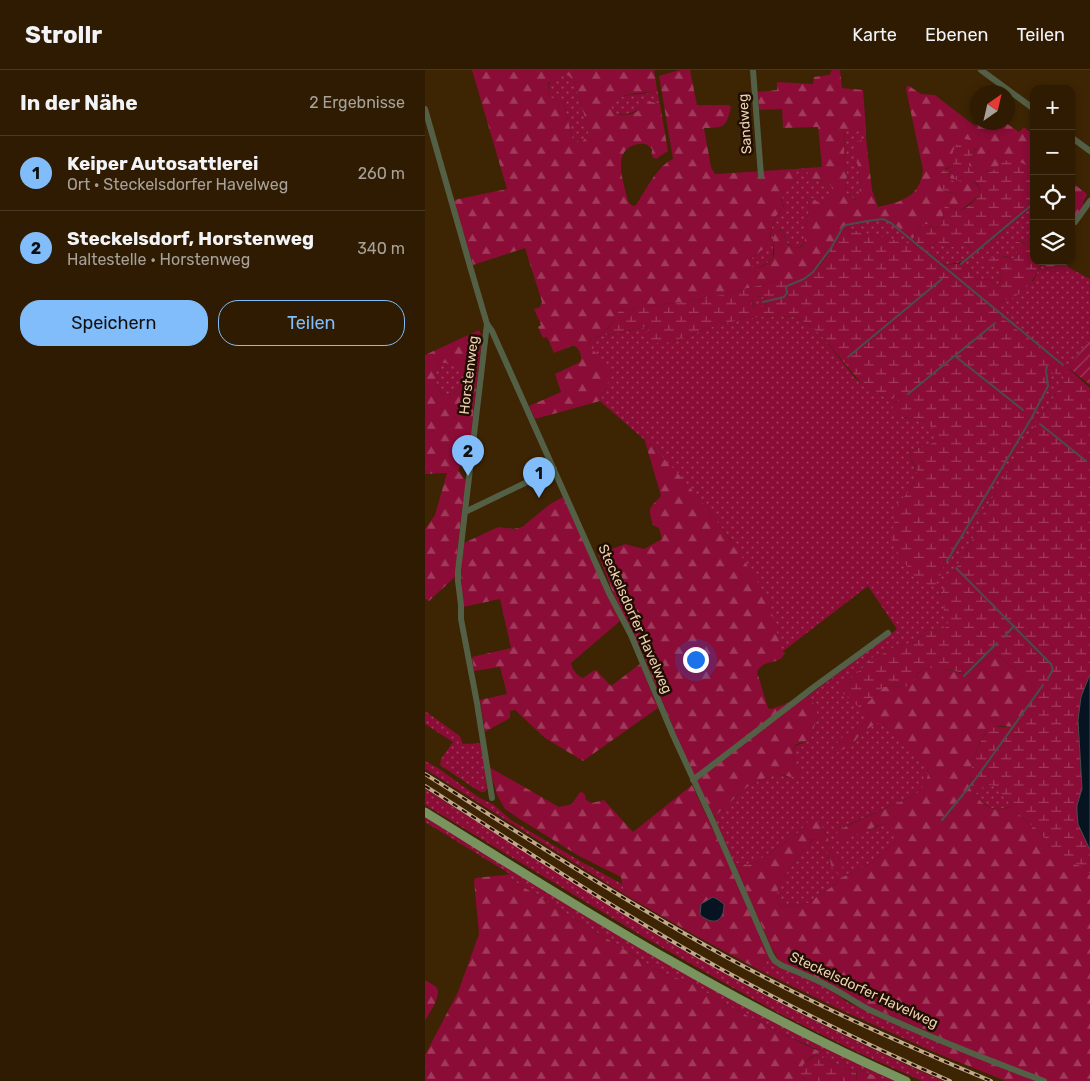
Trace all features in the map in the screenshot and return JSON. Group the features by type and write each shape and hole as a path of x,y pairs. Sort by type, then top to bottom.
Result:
{"main road":[{"path":"425,812 632,939 711,984 802,1032 906,1081"}],"street":[{"name":"Sandweg","path":"753,70 761,176"},
{"path":"981,70 1030,106"},
{"name":"Horstenweg","path":"425,109 487,324 458,581 461,619 492,798"},
{"path":"1075,140 1090,151"},
{"path":"1075,222 1090,201"},
{"name":"Steckelsdorfer Havelweg","path":"487,324 492,330 609,593 631,636 693,780 775,960 781,965 831,987 852,1001 869,1009 959,1048 1044,1081"},
{"path":"465,512 554,469"},
{"path":"693,780 888,633"}],"green space":[{"path":"472,70 654,70 657,89 653,92 627,95 615,101 612,106 612,112 624,115 636,112 649,101 660,104 668,151 656,159 652,156 652,149 649,146 638,144 629,147 621,159 622,176 628,201 633,206 636,205 662,167 673,159 659,76 679,70 690,70 697,105 729,105 731,107 724,125 704,128 711,167 715,174 795,169 795,179 781,200 784,208 773,222 766,247 749,260 751,267 754,268 764,265 772,258 774,254 773,238 777,230 784,231 789,245 801,247 805,241 805,227 810,207 809,198 813,198 822,204 836,192 832,186 810,178 806,168 822,167 818,127 783,128 782,109 759,110 758,92 777,90 777,82 813,84 814,77 829,75 832,70 840,70 842,88 863,90 866,129 845,131 844,152 847,176 845,191 857,201 861,185 854,143 866,138 872,190 878,207 908,197 914,192 921,179 923,170 906,89 907,86 921,94 935,95 970,122 970,130 1015,129 1019,132 1024,127 1030,132 1030,168 1024,164 1006,161 991,172 980,166 971,171 969,162 976,148 945,169 942,190 953,194 957,192 955,183 949,175 950,171 958,180 977,184 980,195 963,209 958,210 947,206 943,213 943,222 939,227 934,229 924,224 917,230 913,239 896,225 885,219 851,224 843,227 820,265 804,279 777,281 704,299 622,310 608,328 600,335 591,339 589,343 612,374 600,401 535,419 529,406 561,392 555,374 580,362 580,353 575,346 572,346 554,353 547,337 543,338 538,327 541,325 534,309 540,307 542,302 525,248 473,265 454,200 507,189","holes":["563,74 569,76 574,81 589,131 585,139 579,143 573,141 563,100 560,97 554,99 550,97 548,83"]},
{"path":"563,74 569,76 574,81 589,131 585,139 579,143 573,141 563,100 550,97 551,79"},
{"path":"657,89 660,104 651,101 627,114 611,112 611,105 622,97 653,92"},
{"path":"866,129 866,138 855,144 861,185 858,201 845,191 847,176 844,152 845,130"},
{"path":"963,139 970,140 976,144 969,163 971,171 983,166 991,172 1003,162 1009,160 1020,162 1030,167 1030,208 975,254 966,244 951,247 939,243 923,247 945,265 965,263 973,278 991,280 996,285 1001,280 999,268 985,265 985,262 996,256 1014,259 1017,257 1016,241 1025,244 1030,239 1030,265 1040,265 1038,271 1031,282 1017,295 998,303 997,307 1001,317 1065,367 1060,375 1052,374 1048,386 983,502 979,513 974,516 943,565 943,571 934,587 922,582 913,575 892,544 892,533 898,504 918,475 910,456 911,453 917,448 931,444 934,441 934,431 923,422 896,414 893,411 893,406 901,395 887,397 870,390 861,383 821,335 798,317 746,318 665,343 656,343 647,339 650,326 597,337 610,326 619,311 622,310 704,299 777,281 794,281 804,278 822,263 843,228 921,246 913,239 917,230 924,224 934,229 938,227 943,222 945,206 961,210 970,205 980,195 978,185 955,179 950,171 948,173 949,176 959,190 954,194 942,190 938,178 939,174 953,164 952,156 956,146","holes":["761,296 767,304 763,307 754,307 752,304 756,297"]},
{"path":"806,168 810,178 830,185 836,190 835,194 822,204 810,198 808,202 810,207 805,227 805,241 800,247 790,245 785,240 782,230 777,230 774,236 773,252 770,260 757,268 751,267 749,260 763,249 769,241 776,216 784,206 782,202 783,196 795,176 795,169"},
{"path":"1075,185 1087,195 1083,202 1084,205 1075,219"},
{"path":"1030,208 1030,239 1025,244 1016,241 1017,257 1014,259 1004,256 985,262 986,265 999,268 1001,279 999,283 996,285 991,280 973,278 968,266 961,262 945,265 922,247 939,243 951,247 966,244 975,254"},
{"path":"884,219 901,229 922,247 843,228 852,223"},
{"path":"1041,265 1053,272 1066,270 1068,267 1090,279 1090,339 1069,366 1075,373 1069,369 1063,383 1028,436 1026,445 1020,451 980,519 980,524 965,553 940,594 944,605 944,616 948,622 947,627 934,631 926,630 916,642 896,646 877,657 871,658 848,681 843,682 869,717 868,721 844,737 833,749 854,743 862,732 877,722 883,723 926,768 927,779 915,795 839,829 864,831 883,824 891,826 896,835 896,841 873,862 839,879 833,886 808,903 788,907 779,905 777,895 779,884 808,844 814,839 822,841 824,844 830,864 841,862 829,844 823,828 809,821 799,832 758,861 749,865 734,863 714,817 747,787 765,778 779,774 787,777 795,764 793,752 795,747 810,740 817,719 815,707 808,696 897,629 868,586 782,652 768,603 730,539 709,511 655,449 600,401 607,385 589,343 591,339 597,337 651,326 674,341 712,327 746,318 798,317 821,335 855,378 870,390 887,397 901,395 894,403 905,418 922,421 936,432 936,437 930,445 915,449 911,453 910,456 918,475 898,504 943,569 943,565 974,516 981,509 983,502 1048,386 1052,374 1065,367 1001,317 998,310 998,303 1004,299 1009,299 1034,280"},
{"path":"1041,265 1067,265 1068,267 1067,270 1053,272"},
{"path":"762,296 767,304 763,307 754,307 752,302 754,298"},
{"path":"479,330 482,337 468,461 458,470 466,481 455,577 429,601 425,599 425,529 435,515 447,473 425,474 425,355","holes":["441,363 456,363 464,370 461,385 453,393 448,395 442,394 436,385 438,366"]},
{"path":"1090,339 1090,385 1069,366"},
{"path":"441,363 456,363 464,370 463,380 456,391 451,394 442,394 437,386 436,371"},
{"path":"1069,369 1090,388 1090,674 1081,697 1078,720 1082,789 1077,805 1090,850 1090,874 1085,867 1072,864 1052,849 1040,832 1010,807 1008,800 992,785 981,788 977,798 970,788 975,755 986,732 992,726 1014,726 1037,691 1035,686 999,656 993,654 966,674 951,670 926,668 920,671 911,685 883,687 861,709 838,689 838,685 848,681 871,658 877,657 896,646 916,642 926,630 934,631 947,627 948,622 943,616 944,605 940,594 965,553 980,524 980,519 1020,451 1026,445 1028,436 1063,383 1063,378"},
{"path":"644,438 696,495 720,526 760,585 769,603 782,651 785,653 779,660 760,667 757,672 768,708 771,709 808,696 811,698 818,715 810,740 797,744 793,750 793,758 799,773 798,776 791,777 779,774 765,778 747,787 714,817 692,773 644,657 615,598 598,554 625,544 644,549 662,539 659,528 653,525 650,515 651,506 661,496"},
{"path":"563,497 620,621 571,663 572,668 583,678 596,670 611,686 640,664 658,708 583,761 545,738 515,710 510,711 510,718 485,732 480,700 507,694 500,667 474,671 472,657 511,648 500,599 463,607 461,571 464,543 498,527 513,529 522,527 550,504"},
{"path":"993,654 999,656 1035,686 1037,691 1014,726 998,726 991,729 980,742 973,762 970,788 980,801 990,808 1010,807 1040,832 1052,849 1085,867 1090,874 1090,1081 1006,1081 936,1053 940,1037 861,1003 785,964 778,959 772,949 734,863 749,865 758,861 799,832 809,821 820,823 829,844 841,862 843,870 839,873 835,872 825,846 822,842 813,839 779,884 777,895 779,905 788,907 808,903 833,886 839,879 873,862 896,841 893,829 890,826 884,824 876,826 865,832 838,841 836,839 838,830 915,795 924,784 928,771 883,723 877,723 862,732 852,745 832,753 834,748 847,734 868,721 869,717 861,709 883,687 904,687 914,680 919,672 931,667 966,674"},
{"path":"425,711 460,736 463,744 481,743 487,788 485,792 481,792 471,786 440,765 441,759 453,742 425,724"},
{"path":"425,761 438,768 478,797 494,805 511,820 622,884 627,896 425,769"},
{"path":"489,767 559,807 572,804 580,792 584,793 586,800 592,803 604,800 633,832 692,785 729,863 769,957 761,971 627,896 621,877 579,856 505,809 497,795"},
{"path":"992,784 1008,800 1010,807 992,808 977,798 981,788"},
{"path":"425,789 655,934 690,954 833,1030 943,1081 922,1081 859,1053 782,1015 728,985 642,936 425,805"},
{"path":"425,817 654,956 898,1081 887,1081 856,1068 856,1073 816,1055 819,1050 776,1031 689,982 664,974 504,875 510,874 425,822"},
{"path":"504,875 664,974 689,982 776,1031 819,1051 802,1068 802,1076 808,1081 425,1081 425,1055 458,992 479,934 475,878"},
{"path":"769,957 827,987 847,1002 939,1042 936,1053 761,971"},
{"path":"425,980 436,987 438,995 425,1021"},
{"path":"816,1055 856,1073 857,1081 808,1081 801,1075 801,1068"},
{"path":"856,1068 887,1081 857,1081"}],"water":[{"path":"1090,674 1090,850 1078,824 1077,805 1082,789 1078,720 1081,697"},
{"path":"713,897 724,904 722,915 714,921 700,915 701,904"}],"waterway":[{"path":"961,264 1030,206"},
{"path":"763,302 784,297 787,293 787,286 804,279 813,272 831,248 843,227 883,219 891,223 1063,365"},
{"path":"848,357 942,279"},
{"path":"908,394 995,323"},
{"path":"955,356 1023,410"},
{"path":"947,561 1032,417 1048,386 1047,366"},
{"path":"1040,424 1086,461"},
{"path":"956,568 1051,664 1053,670 1048,678"},
{"path":"1004,637 1014,626"},
{"path":"964,676 997,643"},
{"path":"942,820 974,781 1043,685"}],"railway":[{"path":"425,774 537,845 728,958 858,1023 991,1081"},
{"path":"425,786 681,947 833,1027 950,1081"}],"place":[{"name":"Steckelsdorf, Horstenweg","path":"468,476"},
{"name":"Keiper Autosattlerei","path":"539,498"}]}
